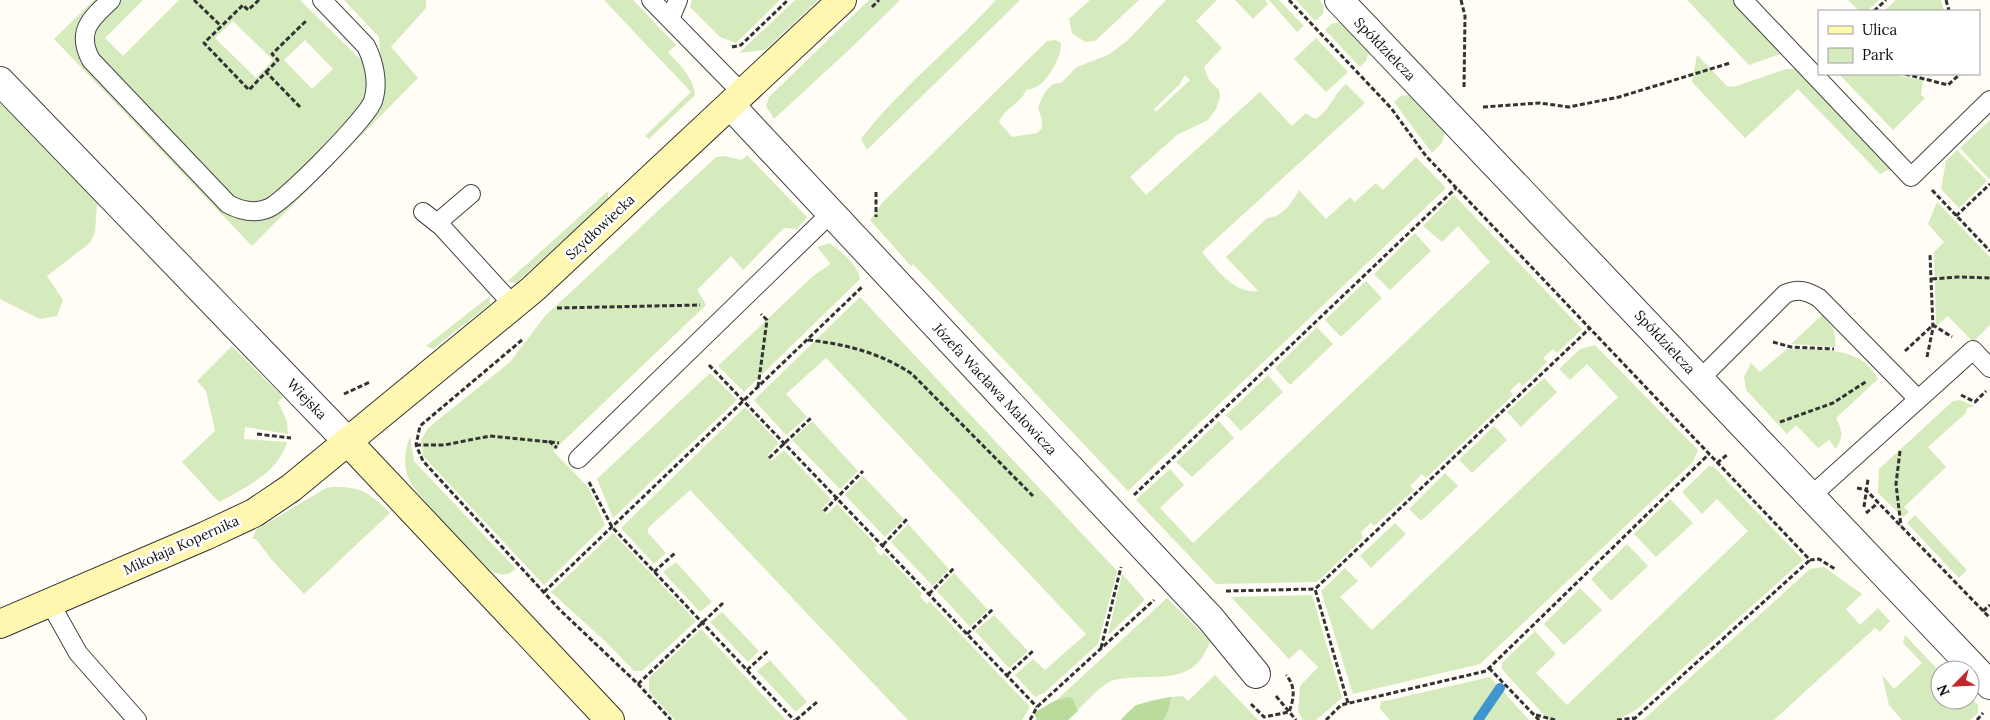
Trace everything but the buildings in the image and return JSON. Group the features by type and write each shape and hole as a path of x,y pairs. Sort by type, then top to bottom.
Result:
{"street":[{"name":"Szydłowiecka","path":"349,443 514,306 842,0"},
{"name":"Spółdzielcza","path":"1339,0 1700,379 1819,488 1990,685"},
{"name":"Wiejska","path":"0,81 349,443 610,720"},
{"name":"Józefa Wacława Małowicza","path":"737,100 855,212 882,268 1128,529 1233,643 1256,674"},
{"name":"Mikołaja Kopernika","path":"0,624 254,513 291,488 349,443"}],"lane":[{"path":"111,0 92,17 86,30 85,46 91,60 228,204 252,212 268,209 285,197 362,118 372,103 376,84 369,52 366,46 323,1"},
{"path":"651,0 737,100"},
{"path":"670,20 678,0"},
{"path":"1742,0 1911,177 1990,100"},
{"path":"437,223 470,194"},
{"path":"423,212 437,223 514,306"},
{"path":"578,459 855,212"},
{"path":"1700,379 1786,294 1795,290 1807,292 1820,298 1918,399"},
{"path":"1819,488 1973,350 1990,368"},
{"path":"50,603 78,653 136,720"}],"path":[{"path":"194,0 221,26"},
{"path":"259,0 248,10 242,5 204,43 249,90 278,60 272,54 323,1"},
{"path":"728,46 741,45 788,0"},
{"path":"1288,0 1392,108 1426,156 1810,560"},
{"path":"1461,0 1465,16 1464,92"},
{"path":"1875,10 1886,0"},
{"path":"1480,108 1540,103 1569,107 1619,97 1730,63"},
{"path":"266,72 300,106"},
{"path":"1909,75 1948,85 1959,75"},
{"path":"1956,216 1990,184"},
{"path":"1129,500 1456,188"},
{"path":"1773,425 1833,403 1888,367 1933,326 1930,255"},
{"path":"544,592 882,268"},
{"path":"1932,280 1958,277 1990,278"},
{"path":"555,308 698,305"},
{"path":"758,387 767,320"},
{"path":"1222,591 1315,589 1590,328"},
{"path":"524,336 496,364 420,426 416,446 423,461 544,592 638,684 671,720"},
{"path":"807,340 843,346 890,359 912,374 1033,496"},
{"path":"1771,341 1791,347 1842,350"},
{"path":"714,369 1037,707"},
{"path":"1975,402 1990,387"},
{"path":"769,458 812,417"},
{"path":"1888,427 1902,442 1896,484 1901,527"},
{"path":"257,434 291,438"},
{"path":"416,446 444,445 490,436 559,443"},
{"path":"549,441 556,447"},
{"path":"1326,720 1341,705 1486,671 1709,454"},
{"path":"824,511 864,471"},
{"path":"592,485 612,527 795,720 817,702"},
{"path":"1819,488 1866,490 1990,618"},
{"path":"1862,517 1878,503"},
{"path":"883,545 908,518"},
{"path":"1100,649 1116,589 1128,529"},
{"path":"654,572 676,553"},
{"path":"1633,720 1810,560 1819,559 1843,574"},
{"path":"929,594 954,568"},
{"path":"1030,720 1037,707 1175,581"},
{"path":"1315,589 1348,703"},
{"path":"638,684 723,603"},
{"path":"1983,611 1990,605"},
{"path":"967,634 993,609"},
{"path":"748,670 768,651"},
{"path":"1007,675 1033,651"},
{"path":"1489,668 1539,720"},
{"path":"1284,673 1291,680 1294,689 1289,712"},
{"path":"1535,715 1555,720"},
{"path":"1617,720 1637,718"}],"green space":[{"path":"94,0 99,0 77,40 254,219 383,91 379,37 344,0 426,0 426,8 391,47 418,78 252,246 54,39"},
{"path":"121,0 143,0 105,38 123,56 179,0 300,0 364,63 368,91 360,111 273,198 254,204 235,199 100,59 95,49 94,33 101,20","holes":["233,21 273,60 256,78 215,38","305,40 333,69 312,89 284,60"]},
{"path":"604,0 633,0 676,45 668,52 685,72 694,89 695,95 649,139 645,136 691,92"},
{"path":"692,0 780,0 736,43 720,37 690,7"},
{"path":"795,0 818,0 765,50 739,53"},
{"path":"869,0 900,0 774,119 766,106 769,97"},
{"path":"996,0 1020,0 867,150 861,139 876,120"},
{"path":"1090,0 1139,0 1095,41 1085,42 1072,33 1069,19"},
{"path":"1166,0 1217,0 1196,21 1222,48 1204,67 1209,80 1219,90 1220,97 1216,109 1208,120 1177,135 1130,177 1146,195 1260,92 1292,126 1306,113 1315,119 1320,116 1346,84 1365,103 1202,252 1227,279 1241,289 1258,291 1226,257 1267,218 1282,212 1299,190 1326,219 1350,197 1355,202 1376,183 1383,190 1416,157 1446,188 1128,491 913,264 911,266 870,220 882,203 1047,41 1056,40 1061,43 1054,67 1042,83 1026,90 1021,99 1005,113 999,122 1012,137 1037,133 1042,128 1038,107 1045,92 1053,84 1061,83 1077,67 1108,55 1127,41","holes":["1185,75 1190,80 1156,112 1154,109 1179,85"]},
{"path":"1235,0 1265,0 1268,4 1253,19"},
{"path":"1269,0 1279,0 1304,26 1297,32"},
{"path":"1296,0 1319,0 1324,6 1323,14 1315,21"},
{"path":"1687,0 1735,0 1783,53 1749,65"},
{"path":"1848,0 1879,0 1868,10 1858,10"},
{"path":"1896,0 1941,0 1944,10 1885,10"},
{"path":"1340,22 1369,52 1366,61 1360,67 1325,30 1331,24"},
{"path":"1316,38 1348,72 1326,92 1294,59"},
{"path":"1697,55 1727,86 1734,87 1786,69 1797,69 1891,168 1880,174 1798,89 1745,138 1692,82"},
{"path":"1840,75 1896,75 1923,80 1921,95 1925,98 1893,130"},
{"path":"1409,95 1445,133 1442,143 1432,153 1394,102 1401,96"},
{"path":"0,97 86,184 97,203 95,232 90,243 47,276 63,300 57,316 40,319 0,299"},
{"path":"1990,120 1990,177 1989,179 1960,148"},
{"path":"1957,150 1987,181 1959,208 1941,189 1946,161"},
{"path":"747,155 807,217 797,229 784,228 743,270 731,256 697,290 706,305 553,451 588,487 605,525 544,585 423,456 421,440 428,428 510,362 545,316 716,157 724,156 742,160"},
{"path":"608,191 608,199 516,283 507,282"},
{"path":"1454,195 1582,329 1557,353 1553,349 1543,358 1547,362 1523,386 1519,382 1510,391 1513,395 1426,478 1422,474 1410,486 1414,490 1374,526 1371,523 1361,532 1363,538 1317,582 1216,584 1136,500 1170,469 1184,485 1160,508 1193,543 1490,262 1458,226 1442,242 1423,226"},
{"path":"1937,202 1990,257 1990,325 1973,342 1948,316 1936,326 1934,252 1944,242 1928,224"},
{"path":"1415,233 1431,251 1390,290 1374,274"},
{"path":"830,243 852,263 860,279 744,392 718,366 813,276 829,265 830,263 817,247"},
{"path":"1366,281 1382,298 1341,337 1325,320"},
{"path":"490,296 490,304 433,349 426,346"},
{"path":"860,297 1117,571 1098,644 1044,693 1035,697 1015,675 1033,659 1045,670 1086,634 826,358 786,394 807,417 786,435 754,400"},
{"path":"1822,315 1833,330 1835,347 1791,344"},
{"path":"1317,327 1333,344 1290,385 1275,368"},
{"path":"1595,345 1698,450 1693,462 1480,664 1353,694 1321,591 1345,568 1358,581 1340,597 1372,630 1618,397 1587,364 1570,380 1559,369 1580,349"},
{"path":"232,346 283,397 278,402 287,421 288,434 245,427 244,439 287,442 277,462 260,478 219,502 182,462 215,431 206,391 197,381"},
{"path":"1787,349 1826,350 1851,355 1862,360 1871,368 1878,379 1836,418 1841,433 1836,449 1829,440 1818,448 1796,425 1787,434 1746,390 1744,377 1751,363 1760,372"},
{"path":"710,373 737,400 613,518 597,479"},
{"path":"1268,375 1283,392 1241,431 1226,415"},
{"path":"1544,378 1557,392 1521,427 1507,412"},
{"path":"1960,400 1974,406 1967,408 1966,413 1928,447 1946,467 1904,507 1909,512 1903,517 1878,493 1879,469 1953,401"},
{"path":"745,407 779,443 767,456 772,461 784,450 831,499 822,508 827,514 837,504 877,546 874,548 881,556 884,553 922,593 920,597 927,604 929,601 1030,707 1022,720 908,720 690,490 648,528 648,533 666,553 654,564 621,528"},
{"path":"812,421 858,471 840,489 792,440"},
{"path":"1219,421 1234,438 1192,477 1176,462"},
{"path":"1494,426 1507,440 1472,473 1459,460"},
{"path":"410,436 414,461 516,569 510,573 503,574 490,570 421,497 408,477 405,462"},
{"path":"1709,466 1714,467 1803,560 1636,710 1617,720 1549,720 1506,674 1502,669 1502,663 1535,631 1556,654 1536,673 1567,705 1748,531 1717,499 1702,514 1682,492"},
{"path":"1445,473 1458,486 1421,521 1409,509"},
{"path":"863,476 904,519 885,537 845,495"},
{"path":"326,488 350,488 364,492 377,500 390,513 304,594 271,559 256,539 252,539 256,530"},
{"path":"1670,499 1693,523 1656,557 1634,534"},
{"path":"1915,515 1967,570 1959,578 1907,523"},
{"path":"1395,523 1406,534 1371,568 1360,556"},
{"path":"908,524 949,569 933,586 891,542"},
{"path":"613,533 696,621 642,671 634,671 606,642 551,592"},
{"path":"1627,544 1648,566 1611,601 1591,579"},
{"path":"676,562 712,602 700,612 663,572"},
{"path":"1824,567 1862,594 1846,609 1860,625 1878,608 1890,621 1880,632 1875,628 1774,720 1643,720 1810,569"},
{"path":"954,573 988,610 970,627 937,591"},
{"path":"1122,574 1145,600 1108,635"},
{"path":"1580,588 1602,610 1564,645 1544,624"},
{"path":"1312,595 1342,698 1316,720 1303,720 1298,712 1300,686 1318,667 1300,649 1289,659 1231,597"},
{"path":"1167,598 1210,641 1202,657 1193,667 1181,673 1168,676 1125,678 1111,681 1068,720 1035,720"},
{"path":"722,612 759,651 748,662 710,622"},
{"path":"994,615 1028,651 1009,668 975,631"},
{"path":"701,629 786,720 675,720 649,692 649,678"},
{"path":"1905,635 1930,661 1930,710 1978,710 1978,713 1970,720 1902,720 1889,705 1882,675 1894,689 1922,663 1903,643"},
{"path":"770,660 807,702 796,712 757,671"},
{"path":"1215,675 1258,720 1121,720 1133,708 1148,701 1183,696 1188,701"},
{"path":"1490,677 1529,720 1390,720 1380,709 1381,702"},
{"path":"1068,697 1072,698 1078,711 1068,720 1037,720 1034,713 1054,701"},
{"path":"1171,697 1168,711 1163,720 1121,720 1136,705"}],"waterway":[{"path":"1478,720 1500,688"}]}
